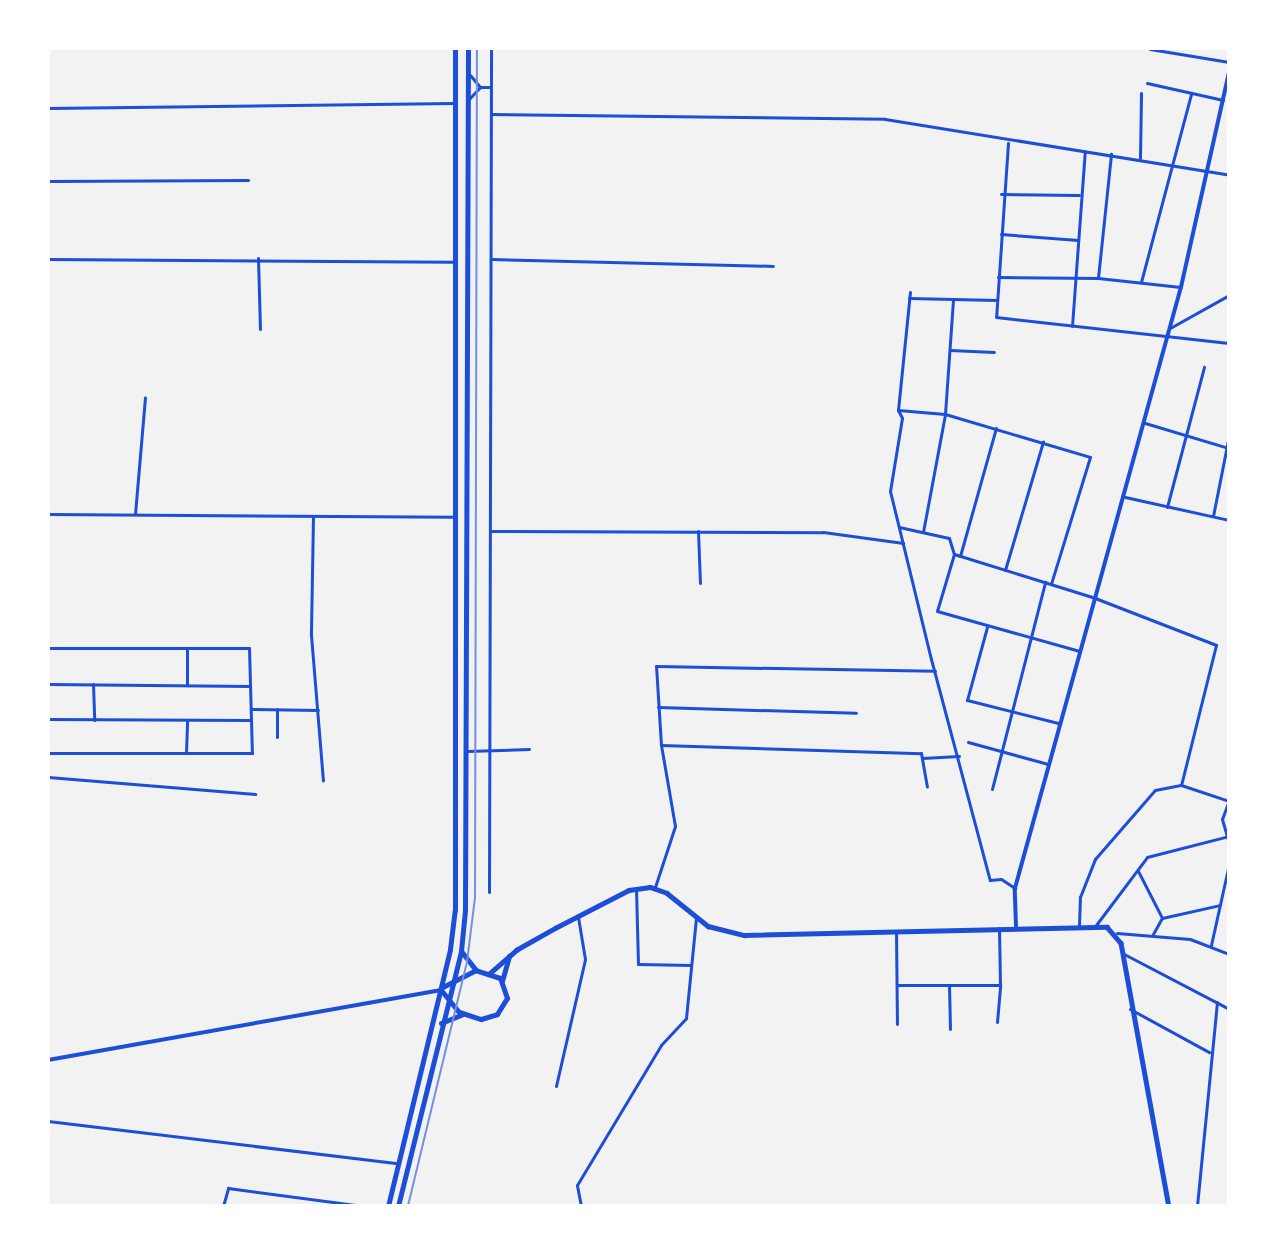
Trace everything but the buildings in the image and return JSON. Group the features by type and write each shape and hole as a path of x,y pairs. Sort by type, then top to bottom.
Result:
{"main road":[{"path":"388,1206 441,988 455,910 455,48"},
{"path":"398,1206 447,998 461,951 467,869 465,751 468,48"},
{"path":"490,973 511,954 636,888 655,887 696,918 745,935 1096,925 1117,933 1169,1206"},
{"path":"461,951 476,970"},
{"path":"441,1023 465,1015 486,1018 501,1011 507,998 502,981 511,954"},
{"path":"441,988 453,979 476,970 490,973 502,981"},
{"path":"441,988 447,998 465,1015"}],"street":[{"path":"489,892 491,48"},
{"path":"1150,49 1229,62"},
{"path":"468,72 480,87"},
{"path":"1016,926 1015,888 1058,723 1125,497 1181,287 1229,72"},
{"path":"1147,83 1222,100"},
{"path":"480,87 490,87"},
{"path":"467,104 480,87"},
{"path":"1140,158 1141,93"},
{"path":"1141,282 1170,162 1191,94"},
{"path":"48,108 454,103"},
{"path":"491,114 885,119 1008,143 1170,162 1229,175"},
{"path":"1008,143 1001,194 996,317 1167,339 1229,343"},
{"path":"1072,326 1079,195 1085,151"},
{"path":"1098,278 1111,154"},
{"path":"48,181 248,180"},
{"path":"1001,194 1079,195"},
{"path":"1001,234 1078,240"},
{"path":"258,258 260,329"},
{"path":"48,259 258,258 454,262"},
{"path":"491,258 773,266"},
{"path":"998,277 1076,281 1098,278 1181,287"},
{"path":"910,292 898,410 902,418 890,491 934,671 959,756 990,880 1001,879 1015,888"},
{"path":"1170,328 1229,295"},
{"path":"908,298 997,300"},
{"path":"922,532 945,414 953,300"},
{"path":"950,350 994,352"},
{"path":"1167,507 1204,367"},
{"path":"135,514 146,397"},
{"path":"898,410 945,414 1090,457 1051,584"},
{"path":"1145,423 1226,447"},
{"path":"960,556 996,428"},
{"path":"1213,516 1229,435"},
{"path":"1005,570 1042,442"},
{"path":"1125,497 1229,520"},
{"path":"48,513 456,518"},
{"path":"313,516 311,635 322,781"},
{"path":"899,527 949,538 954,554 937,611 987,627 1079,651"},
{"path":"698,530 700,583"},
{"path":"490,531 823,532 903,543"},
{"path":"954,554 1095,597 1216,645 1181,785"},
{"path":"992,789 998,751 1045,582"},
{"path":"987,627 967,700 1058,723"},
{"path":"48,648 249,648 252,753 48,753"},
{"path":"187,648 187,685"},
{"path":"655,887 675,826 661,745 658,665 934,671"},
{"path":"48,684 250,686"},
{"path":"93,684 94,720"},
{"path":"658,707 855,713"},
{"path":"277,708 277,737"},
{"path":"251,709 318,710"},
{"path":"48,719 251,720"},
{"path":"186,753 187,720"},
{"path":"968,742 1048,764"},
{"path":"661,745 921,753 927,786"},
{"path":"465,751 529,749"},
{"path":"921,758 959,756"},
{"path":"48,777 255,794"},
{"path":"1079,925 1080,897 1095,859 1155,790 1181,785 1229,800 1222,819 1225,837 1229,843"},
{"path":"1096,925 1148,857 1225,837"},
{"path":"1211,945 1229,864"},
{"path":"1137,870 1162,918"},
{"path":"636,888 638,964 691,965"},
{"path":"1153,934 1162,918 1220,905"},
{"path":"556,1086 585,959 578,917"},
{"path":"581,1206 577,1185 661,1045 686,1018 696,918"},
{"path":"997,1022 1000,985 999,927"},
{"path":"896,931 897,1024"},
{"path":"1117,933 1153,934 1211,945 1229,954"},
{"path":"1122,953 1229,1009"},
{"path":"897,985 1000,985"},
{"path":"949,985 950,1029"},
{"path":"48,1060 441,988"},
{"path":"1197,1206 1209,1052 1217,1002"},
{"path":"1130,1009 1209,1052"},
{"path":"48,1120 399,1163"},
{"path":"224,1206 228,1188 363,1206"}],"tram line":[{"path":"408,1206 467,962 475,898 477,48"}]}
